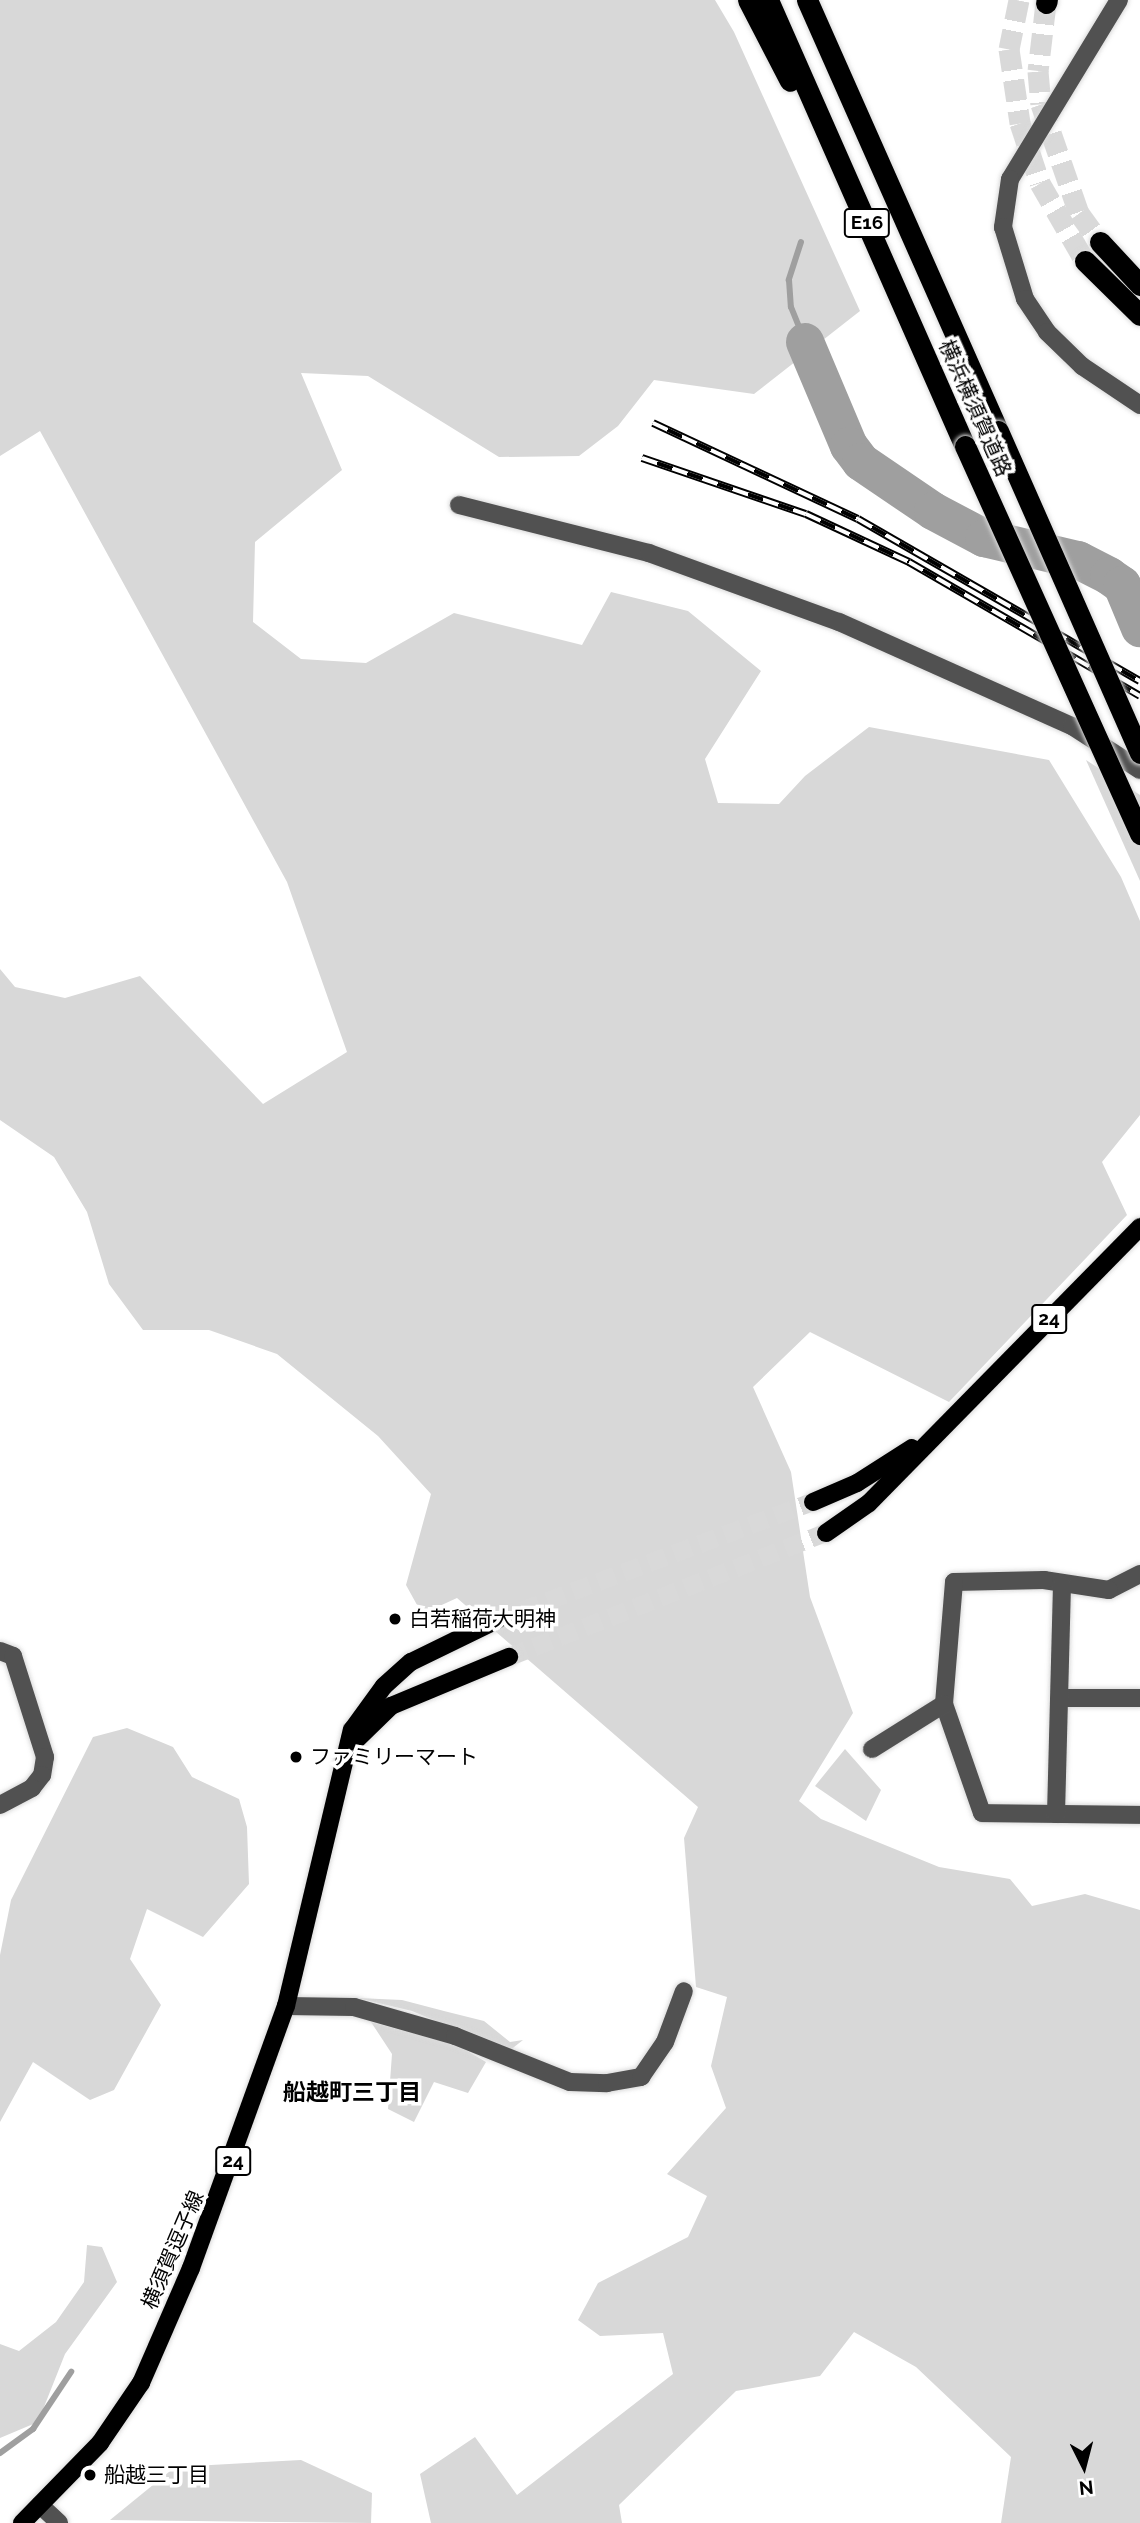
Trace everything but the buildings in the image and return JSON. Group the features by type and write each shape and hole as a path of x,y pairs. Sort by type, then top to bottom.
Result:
{"highway":[{"path":"748,0 880,253"},
{"name":"横浜横須賀道路","path":"768,0 1140,834"},
{"name":"横浜横須賀道路","path":"807,0 1140,753"},
{"path":"820,0 998,431"},
{"path":"1100,242 1140,285"},
{"path":"1085,261 1140,316"}],"main road":[{"name":"24","path":"826,1532 869,1503 1140,1227"},
{"name":"24","path":"813,1502 900,1457 960,1413"},
{"name":"横須賀逗子線","path":"22,2523 100,2443 141,2383 225,2183 286,2006 345,1752 364,1708 411,1662 497,1620"},
{"path":"345,1752 391,1706 509,1657"}],"street":[{"path":"1119,0 1010,179 1003,227 1020,288 1047,332 1083,366 1140,405"},
{"path":"459,505 649,553 839,622 1072,726 1140,770"},
{"path":"1140,1574 1109,1590 1062,1586 1044,1580 954,1581 944,1704 982,1813 1140,1815"},
{"path":"1056,1814 1062,1586"},
{"path":"0,1651 13,1656 46,1757 42,1775 32,1788 0,1805"},
{"path":"1060,1698 1140,1698"},
{"path":"872,1749 944,1704"},
{"path":"286,2006 354,2007 456,2036 570,2082 607,2083 641,2077 665,2042 684,1990"},
{"path":"40,2505 59,2523"}],"shaded area":[{"path":"0,0 715,0 734,32 860,311 754,394 654,380 618,426 579,456 499,457 368,376 301,373 342,470 255,542 253,622 301,659 366,663 454,613 582,645 611,592 688,611 761,671 705,759 718,803 779,804 805,776 869,727 1049,760 1121,877 1140,921 1140,1115 1102,1162 1127,1215 949,1402 810,1332 753,1387 791,1472 810,1597 853,1713 799,1801 821,1819 939,1867 1010,1879 1032,1906 1085,1894 1140,1910 1140,2523 1001,2523 1011,2457 916,2367 854,2332 820,2376 736,2391 619,2505 622,2523 431,2523 420,2474 475,2437 517,2495 673,2374 663,2333 600,2336 578,2320 598,2283 688,2237 707,2196 667,2174 726,2108 711,2066 727,1997 696,1987 684,1838 698,1807 457,1598 422,1614 406,1585 431,1494 378,1436 277,1354 209,1330 143,1330 109,1284 87,1212 54,1157 0,1120 0,969 15,987 65,998 140,976 263,1104 347,1052 287,882 40,431 0,456"},
{"path":"1086,760 1140,795 1140,881"},
{"path":"127,1728 173,1747 192,1777 239,1799 247,1827 249,1884 203,1937 147,1909 130,1959 161,2005 114,2090 90,2100 33,2062 0,2122 0,1955 11,1900 93,1737"},
{"path":"845,1749 881,1790 866,1821 815,1786"},
{"path":"357,1998 402,2000 484,2021 510,2042 523,2040 509,2051 412,2011"},
{"path":"371,2022 457,2045 486,2062 468,2093 434,2082 414,2122 388,2109 392,2054"},
{"path":"87,2245 102,2247 117,2282 65,2354 38,2422 0,2438 0,2344 19,2351 56,2322 84,2282"},
{"path":"301,2460 372,2493 371,2523 110,2520 175,2467"}],"waterway":[{"path":"801,242 789,280 791,307 805,342"},
{"path":"805,342 849,446 861,462 933,511 984,538 1078,560 1109,576 1122,585 1140,628"},
{"path":"0,2453 33,2429 71,2372"}],"tunnel":[{"path":"1019,0 1009,49 1020,123 1040,183 1085,261"},
{"path":"1046,3 1038,71 1041,104 1079,213 1100,242"},
{"path":"497,1620 813,1502"},
{"path":"509,1657 826,1533"}],"railway":[{"path":"653,423 858,519 1140,681"},
{"path":"642,458 806,514 909,562 1140,696"}],"place":[{"name":"白若稲荷大明神","path":"395,1619"},
{"name":"ファミリーマート","path":"296,1757"},
{"name":"船越三丁目","path":"90,2475"}],"district":[{"name":"船越町三丁目","path":"352,2092"}]}
